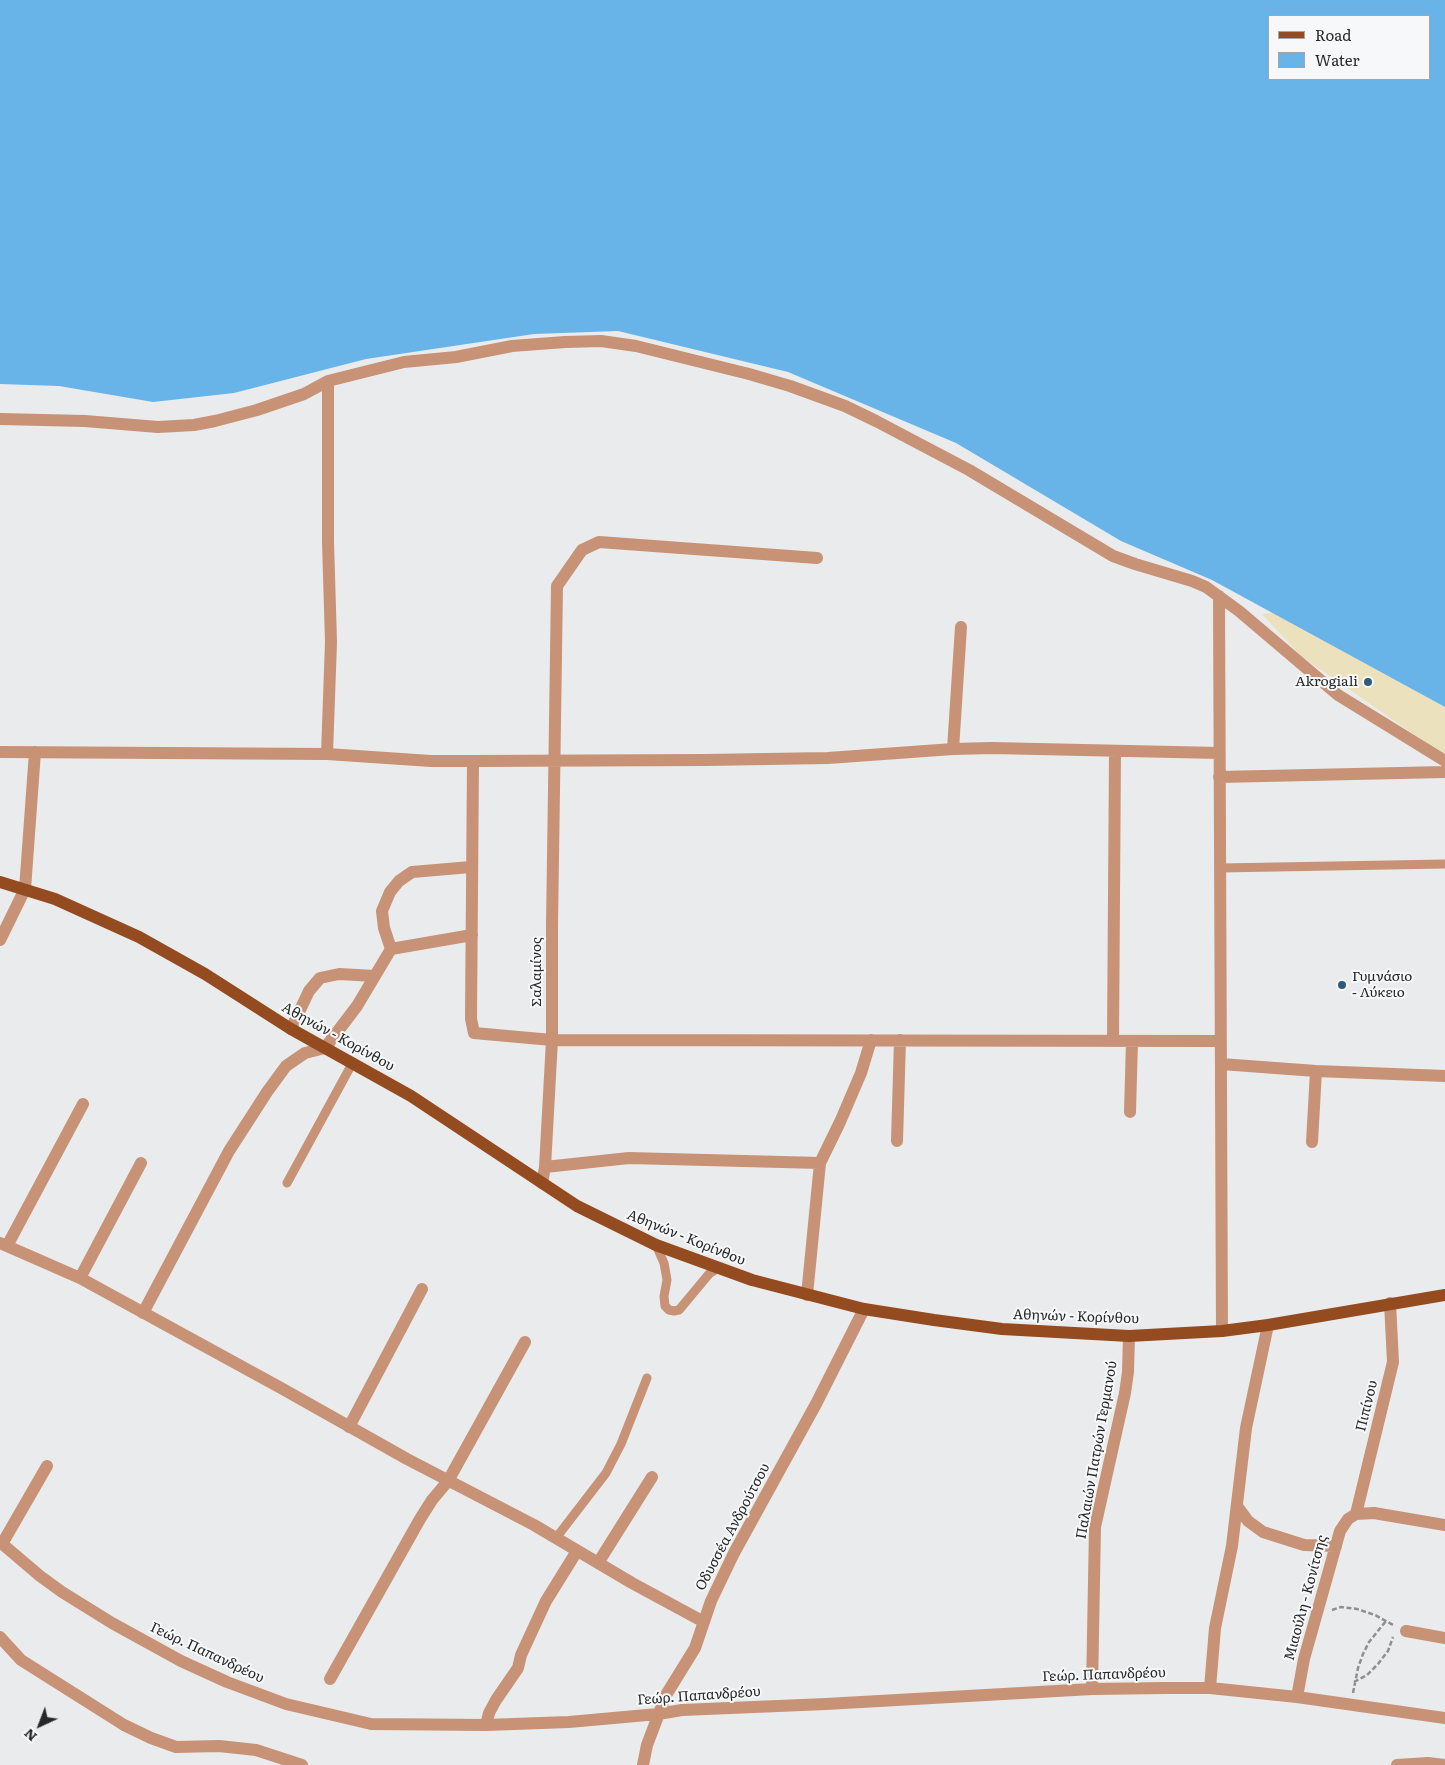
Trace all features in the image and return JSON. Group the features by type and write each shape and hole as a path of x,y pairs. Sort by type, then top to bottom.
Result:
{"main road":[{"name":"Αθηνών - Κορίνθου","path":"0,882 55,900 139,936 205,974 291,1029 353,1062 434,1110 577,1206 656,1245 752,1280 864,1309 1002,1329 1129,1336 1222,1331 1445,1295"}],"street":[{"path":"0,419 158,427 194,425 257,410 304,394 328,381 404,362 456,356 512,346 600,341 645,348 790,386 844,406 969,470 1113,556 1192,581 1206,588 1239,611 1338,695 1445,761"},
{"path":"327,754 331,642 328,542 328,381"},
{"name":"Σαλαμίνος","path":"542,1184 545,1167 552,1040 558,586 582,550 598,542 817,558"},
{"path":"1219,596 1222,1331"},
{"path":"953,749 961,627"},
{"path":"0,752 327,754 431,761 828,758 992,748 1219,754"},
{"path":"1113,1040 1115,751"},
{"path":"0,940 25,889 35,752"},
{"path":"473,761 471,1019 474,1033 552,1040 1220,1041"},
{"path":"1219,777 1445,772"},
{"path":"391,949 384,928 382,911 390,892 399,881 412,872 472,867"},
{"path":"143,1313 229,1151 286,1066 305,1053 325,1048 357,1006 391,949 472,936"},
{"path":"291,1029 308,991 320,978 340,974 374,976"},
{"path":"807,1295 820,1163 861,1072 871,1040"},
{"path":"897,1141 900,1040"},
{"path":"1130,1112 1132,1041"},
{"path":"1221,1064 1316,1072 1445,1076"},
{"path":"1312,1142 1316,1072"},
{"path":"83,1104 4,1244 80,1278 349,1427 556,1538 704,1622"},
{"path":"545,1167 629,1158 820,1163"},
{"path":"80,1278 141,1163"},
{"path":"349,1427 422,1289"},
{"name":"Πιπίνου","path":"1356,1514 1394,1362 1390,1303"},
{"name":"Οδυσσέα Ανδρούτσου","path":"643,1765 647,1745 666,1695 695,1648 711,1601 734,1553 816,1404 864,1309"},
{"path":"1210,1688 1215,1628 1232,1546 1246,1428 1268,1325"},
{"name":"Παλαιών Πατρών Γερμανού","path":"1092,1689 1095,1527 1125,1392 1128,1372 1129,1336"},
{"path":"330,1679 420,1519 432,1500 448,1481 525,1342"},
{"path":"1,1543 47,1466"},
{"path":"598,1563 652,1477"},
{"path":"1237,1506 1248,1521 1263,1532 1304,1545 1336,1546"},
{"path":"1356,1514 1374,1513 1445,1525"},
{"name":"Μιαούλη - Κονίτσης","path":"1297,1697 1304,1659 1340,1531 1348,1519 1356,1514"},
{"name":"Γεώρ. Παπανδρέου","path":"1,1543 62,1592 112,1623 181,1661 256,1694 286,1704 371,1724 486,1725 569,1722 682,1710 1092,1689 1210,1688 1297,1697 1445,1718"},
{"path":"486,1725 489,1713 496,1700 518,1668 522,1654 546,1601 577,1551"},
{"path":"1400,1628 1445,1638"},
{"path":"0,1638 21,1660 124,1724 151,1738 176,1747 219,1746 256,1750 302,1765"},
{"path":"1397,1765 1428,1763 1445,1765"}],"lane":[{"path":"1220,868 1445,864"},
{"path":"287,1184 353,1062"},
{"path":"656,1245 664,1262 667,1280 664,1296 665,1306 669,1310 679,1310 709,1274 718,1268"},
{"path":"556,1538 606,1473 621,1444 648,1378"}],"path":[{"path":"1316,1619 1341,1607 1375,1615 1400,1628 1388,1651 1367,1675 1354,1682"},
{"path":"1351,1704 1358,1668 1369,1642 1386,1621"}],"sand":[{"name":"Akrogiali","path":"1273,613 1445,707 1445,756 1301,656 1262,614"}],"water":[{"path":"0,0 1445,0 1445,707 1212,580 1121,541 956,443 788,372 618,331 534,334 366,359 234,393 153,402 59,386 0,384"}],"place":[{"name":"Akrogiali","path":"1368,682"},
{"name":"Γυμνάσιο - Λύκειο","path":"1342,985"}]}
